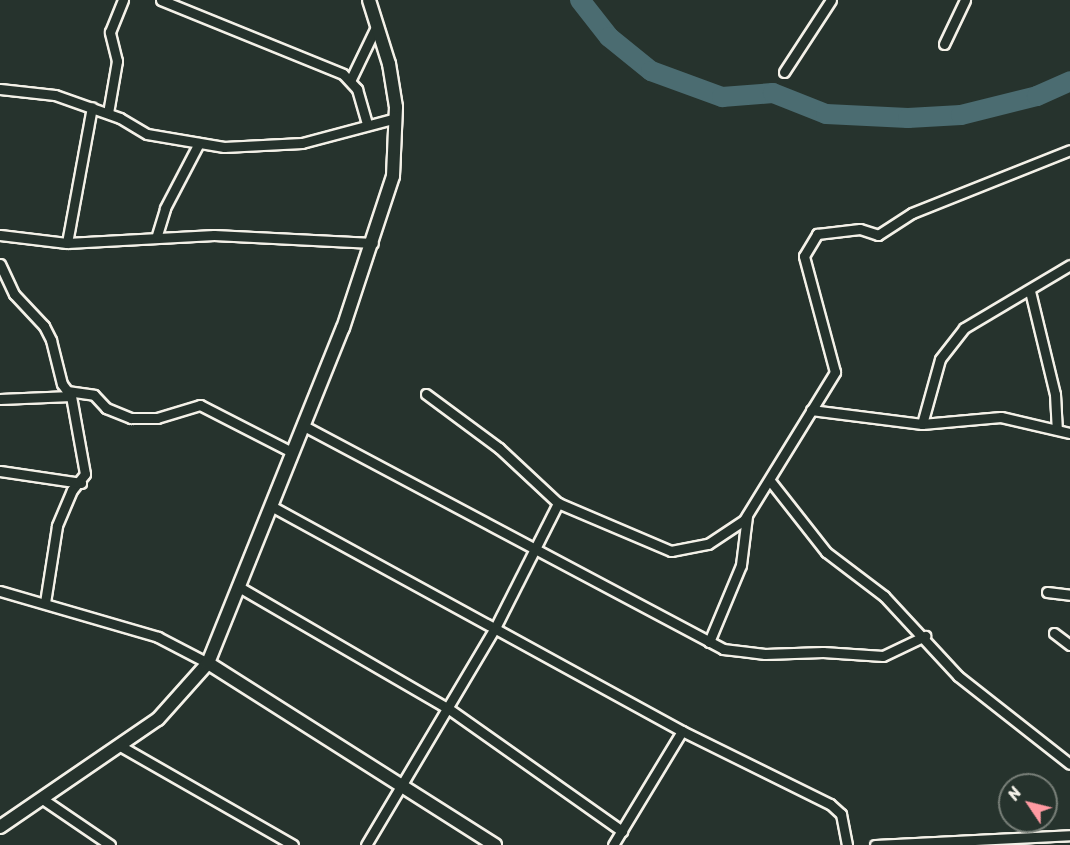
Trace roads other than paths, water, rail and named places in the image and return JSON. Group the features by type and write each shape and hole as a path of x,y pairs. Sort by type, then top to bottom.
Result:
{"main road":[{"path":"0,827 122,747 165,712 208,663 373,243 393,176 396,118 389,64 369,0"},
{"path":"208,663 495,845"}],"street":[{"path":"108,113 117,61 110,32 123,0"},
{"path":"161,0 321,63 351,79 365,108 367,124"},
{"path":"784,72 831,0"},
{"path":"944,45 965,0"},
{"path":"351,79 377,24"},
{"path":"0,89 55,94 108,113 147,134 199,143 264,147 302,142 396,118"},
{"path":"67,243 92,107"},
{"path":"157,236 165,208 199,143"},
{"path":"426,394 499,448 558,503 671,551 708,544 747,516 771,482 835,372 804,256 817,234 860,229 879,235 912,213 1070,150"},
{"path":"0,235 67,243 157,236 265,236 373,243"},
{"path":"0,264 14,294 44,326 69,394 85,474 81,483 72,490 57,526 45,603"},
{"path":"922,424 940,358 963,328 1030,291 1070,265"},
{"path":"1030,291 1054,394 1057,429"},
{"path":"0,399 69,394 94,395 106,408 131,418 158,418 200,405 212,408 292,452"},
{"path":"811,410 922,424 1001,417 1070,432"},
{"path":"303,426 709,642 737,652 883,656 925,636"},
{"path":"0,471 81,483"},
{"path":"771,482 826,552 884,596 925,636 958,676 1070,764"},
{"path":"366,845 449,709 496,626 558,503"},
{"path":"271,506 496,626 682,730 830,804 841,814 847,845"},
{"path":"709,642 741,566 747,516"},
{"path":"239,587 449,709 622,831"},
{"path":"0,591 158,637 208,663"},
{"path":"1047,592 1070,595"},
{"path":"1054,633 1070,645"},
{"path":"613,845 682,730"},
{"path":"122,747 293,845"},
{"path":"44,800 110,845"},
{"path":"875,845 1068,838"}],"waterway":[{"path":"580,0 609,37 651,71 722,97 773,93 826,114 908,118 961,115 1037,96 1070,81"}]}
